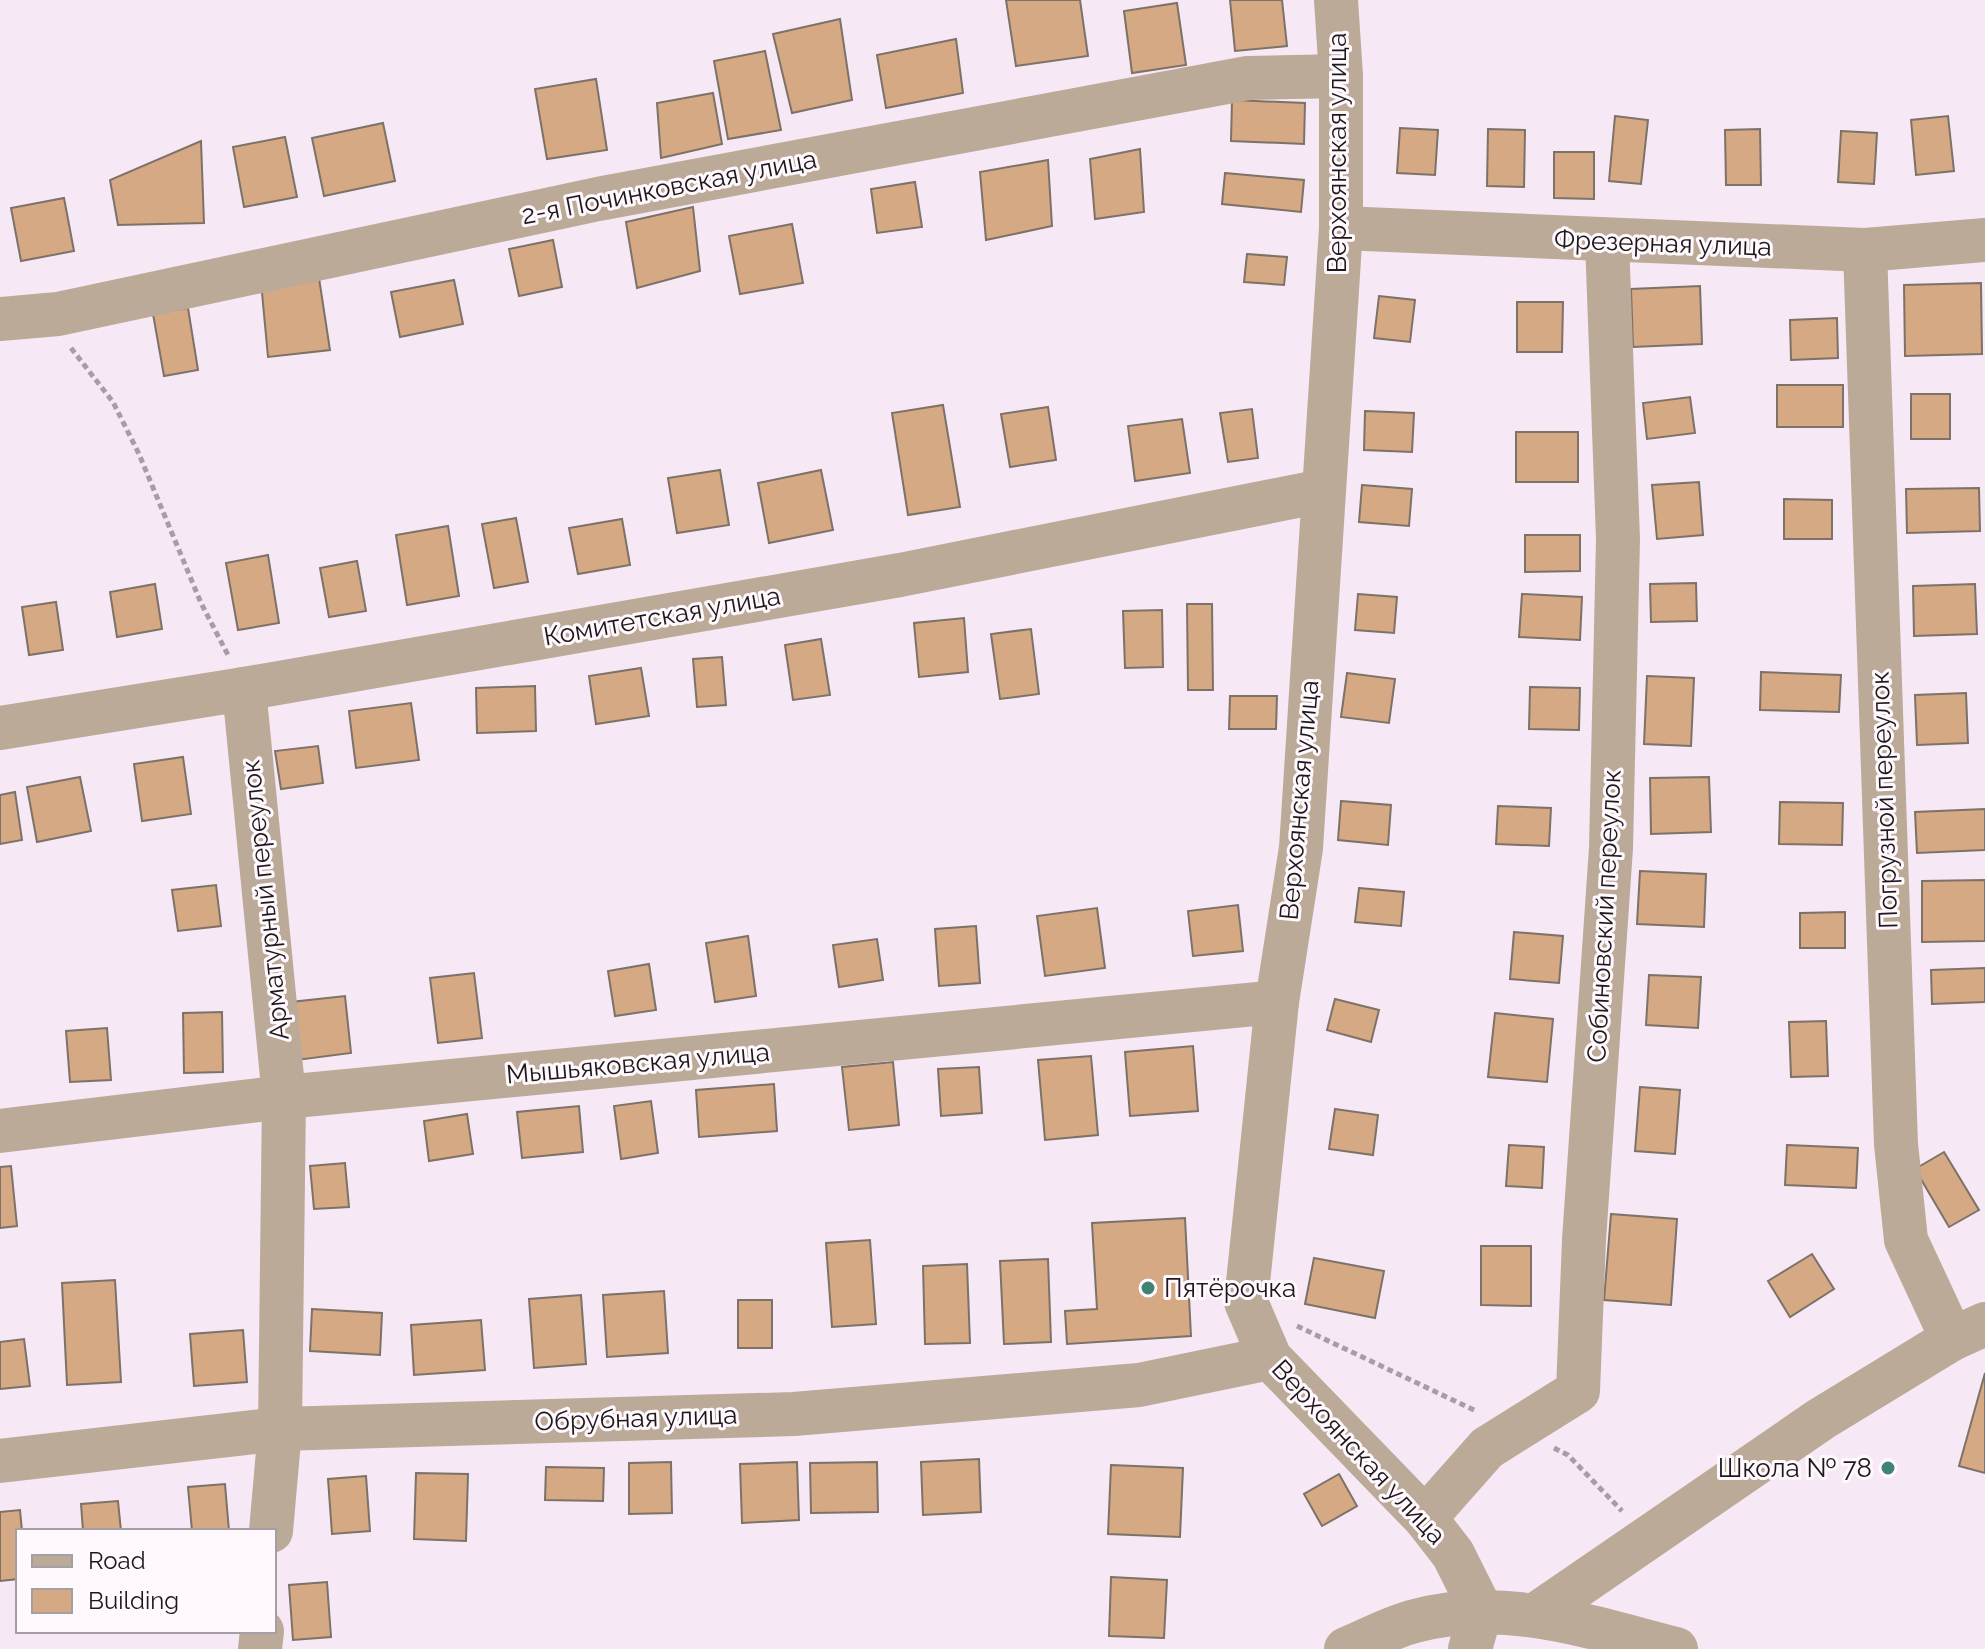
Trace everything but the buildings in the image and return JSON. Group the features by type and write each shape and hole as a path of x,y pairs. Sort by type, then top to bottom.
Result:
{"street":[{"name":"Верхоянская улица","path":"1336,0 1341,76 1341,228 1301,848 1277,1002 1246,1302 1270,1358 1425,1518 1453,1554 1476,1630"},
{"name":"2-я Починковская улица","path":"0,319 58,314 676,184 1248,78 1341,76"},
{"name":"Фрезерная улица","path":"1341,228 1865,250 1985,240"},
{"name":"Собиновский переулок","path":"1425,1518 1487,1448 1578,1391 1584,1240 1611,848 1618,539 1607,241"},
{"name":"Погрузной переулок","path":"1865,250 1896,1144 1906,1240 1968,1331"},
{"name":"Комитетская улица","path":"0,728 244,689 900,575 1322,491"},
{"name":"Арматурный переулок","path":"244,689 284,1097 280,1429 271,1529"},
{"name":"Мышьяковская улица","path":"0,1131 284,1097 1277,1002"},
{"path":"1346,1649 1414,1621 1476,1630 1537,1614 1821,1419 1968,1331"},
{"name":"Обрубная улица","path":"0,1461 280,1429 794,1414 1139,1385 1270,1358"},
{"path":"1537,1614 1676,1649"}],"path":[{"path":"58,314 73,354 113,402 139,454 201,603 244,689"},
{"path":"1246,1302 1568,1455 1648,1538"}],"place":[{"name":"Пятёрочка","path":"1148,1288"},
{"name":"Школа № 78","path":"1888,1468"}]}
